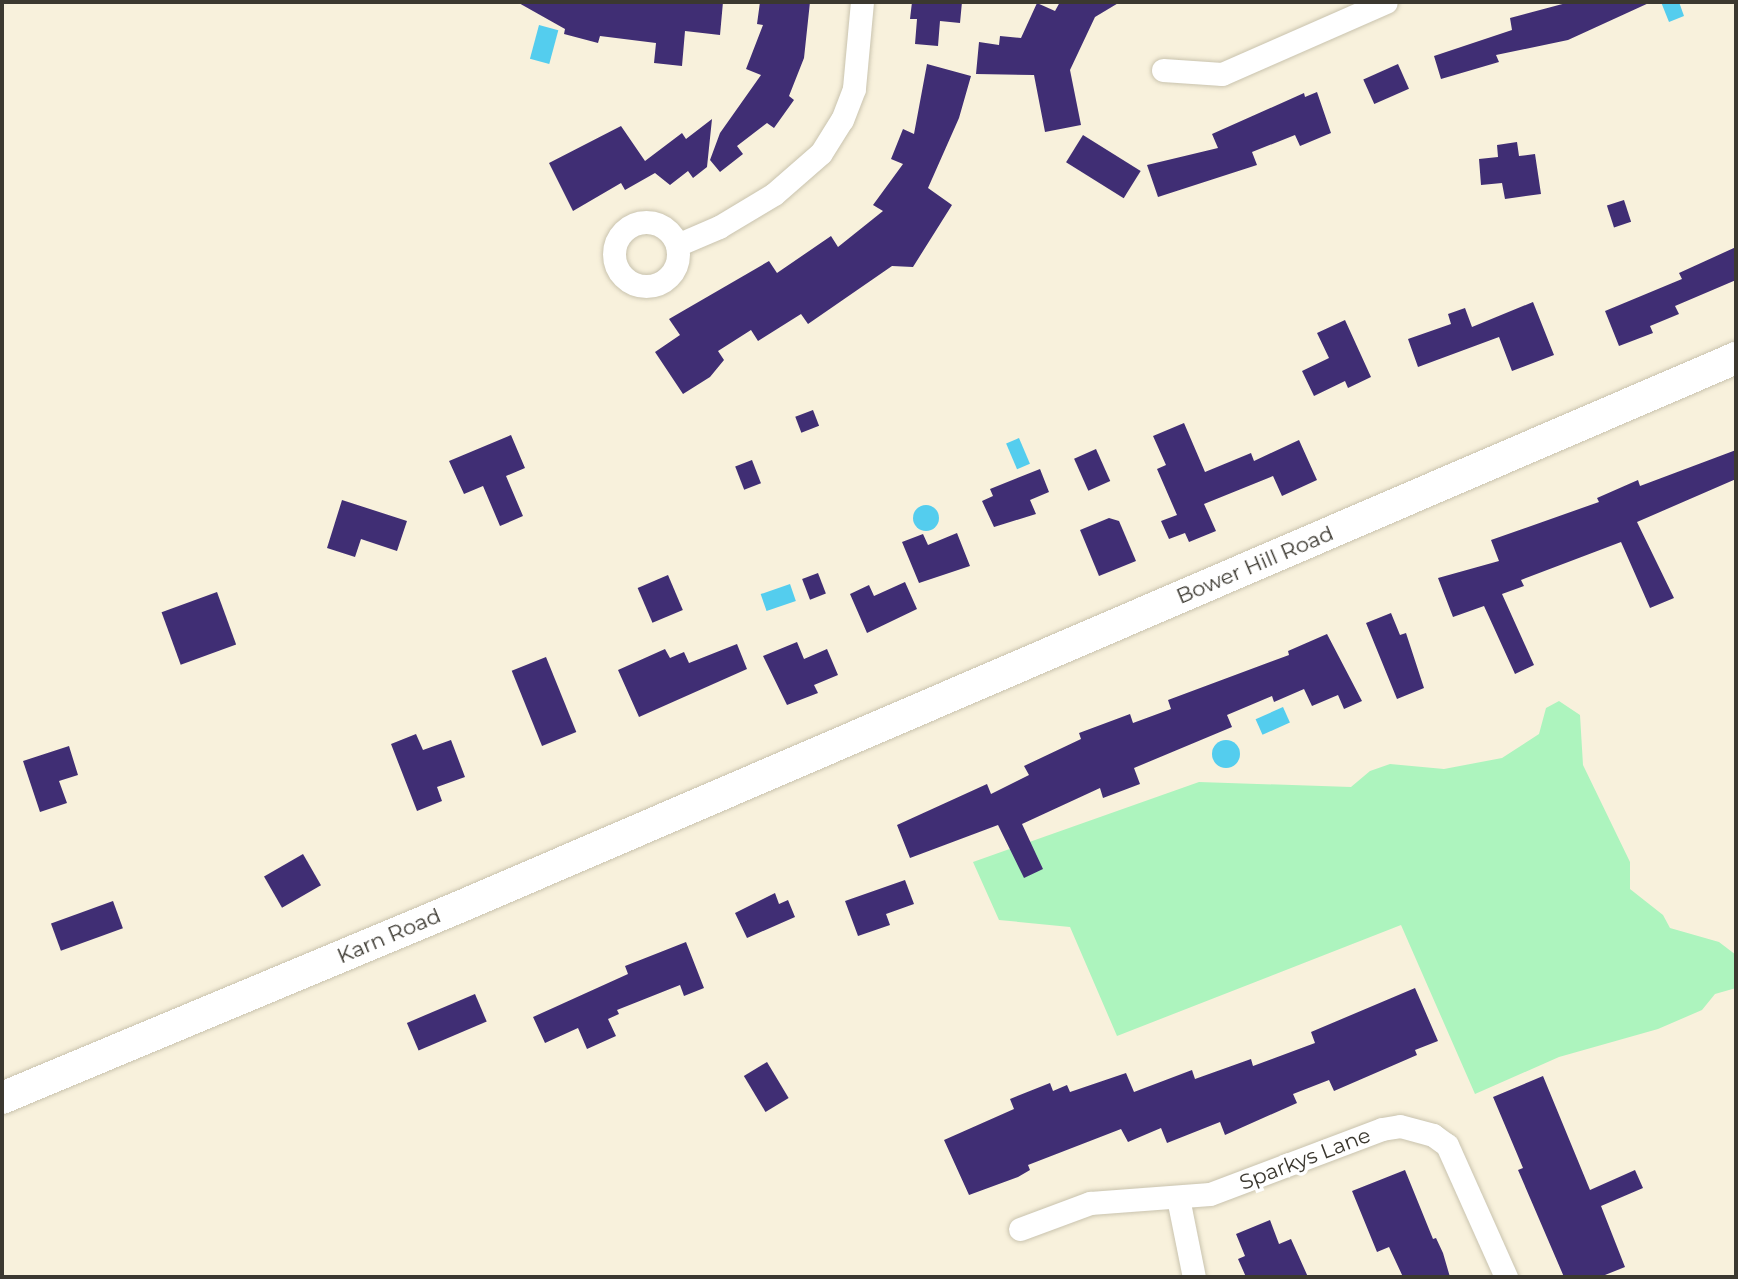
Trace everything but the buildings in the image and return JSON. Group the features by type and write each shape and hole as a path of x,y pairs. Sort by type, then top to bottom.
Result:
{"street":[{"path":"677,245 719,227 774,194 821,153 842,120 854,88 862,2"},
{"path":"1163,70 1222,74 1365,6 1386,2"},
{"name":"Bower Hill Road","path":"775,772 1736,358"},
{"name":"Karn Road","path":"2,1098 775,772"},
{"name":"Sparkys Lane","path":"1020,1229 1090,1203 1178,1198 1241,1184 1382,1129 1416,1129 1447,1145 1506,1277"},
{"path":"1178,1198 1194,1277"}],"green space":[{"path":"1559,701 1580,715 1583,765 1630,862 1630,889 1663,915 1670,928 1719,942 1736,955 1736,988 1715,994 1702,1010 1658,1029 1559,1057 1475,1094 1401,925 1117,1036 1070,927 999,920 973,862 1199,782 1351,787 1370,771 1390,764 1444,769 1502,758 1539,734 1546,708"}],"water":[{"path":"1661,2 1679,2 1684,16 1669,22"},
{"path":"539,25 558,30 549,64 530,59"},
{"path":"1019,438 1030,464 1017,469 1006,443"},
{"path":"926,505 935,509 939,518 935,527 926,531 917,527 913,518 917,509"},
{"path":"790,584 796,601 767,611 761,594"},
{"path":"1283,707 1290,723 1263,735 1256,719"},
{"path":"1226,740 1236,744 1240,754 1236,764 1226,768 1216,764 1212,754 1216,744"}]}
